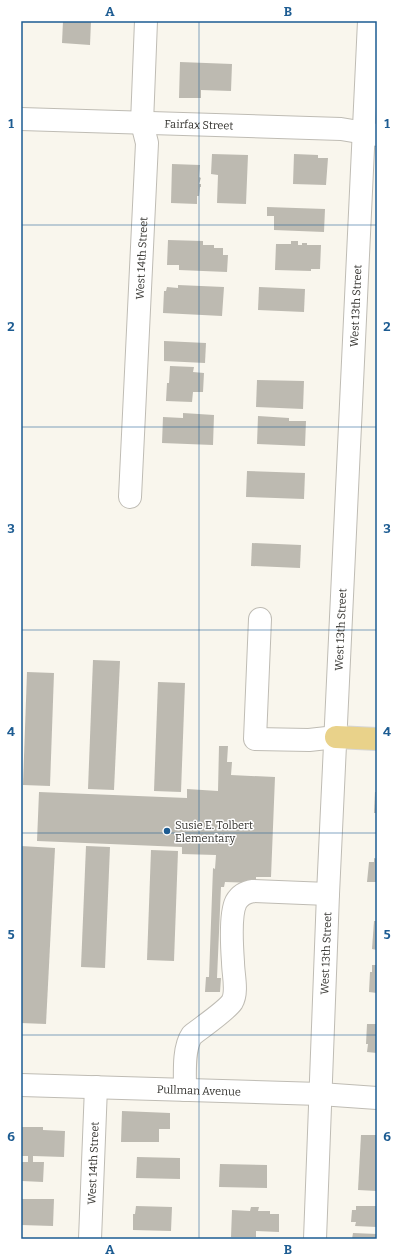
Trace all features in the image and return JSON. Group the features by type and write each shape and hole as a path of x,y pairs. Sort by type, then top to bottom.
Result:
{"main road":[{"path":"336,737 377,739"}],"street":[{"name":"West 14th Street","path":"130,497 147,143 142,123 146,21"},
{"name":"West 13th Street","path":"315,1239 328,894 370,134 368,21"},
{"name":"Fairfax Street","path":"21,119 341,129 370,134"},
{"path":"260,619 255,739 309,740 336,737"},
{"path":"185,1090 187,1048 189,1039 232,1001 234,987 232,928 234,909 237,900 244,893 254,891 328,894"},
{"name":"Pullman Avenue","path":"21,1085 320,1094 377,1098"},
{"name":"West 14th Street","path":"90,1239 96,1087"}],"building":[{"path":"63,21 91,21 90,45 62,43"},
{"path":"180,62 232,64 231,91 201,90 201,98 179,98"},
{"path":"212,154 248,155 246,204 217,203 218,175 211,174"},
{"path":"294,154 318,155 318,158 328,158 326,185 293,184"},
{"path":"172,164 200,165 199,177 201,178 199,184 201,184 201,187 199,196 197,196 197,204 171,203"},
{"path":"267,207 325,209 324,232 274,230 274,216 267,216"},
{"path":"168,240 203,241 203,245 214,245 214,248 223,248 223,255 228,255 227,272 179,270 179,265 167,265"},
{"path":"291,241 298,241 298,245 307,243 307,245 321,245 320,269 311,269 311,271 275,270 276,244 291,244"},
{"path":"178,285 224,287 222,316 163,313 164,291 166,291 167,287 178,288"},
{"path":"259,287 305,289 304,312 258,310"},
{"path":"164,341 206,343 205,363 164,361"},
{"path":"170,366 194,367 193,372 204,373 203,392 193,392 192,402 166,401"},
{"path":"257,380 304,381 303,409 256,407"},
{"path":"183,413 214,415 213,445 162,443 163,417 183,418"},
{"path":"258,416 289,418 289,421 306,421 305,446 257,444"},
{"path":"247,471 305,473 304,499 246,497"},
{"path":"252,543 301,545 300,568 251,566"},
{"path":"93,660 120,661 114,790 88,789"},
{"path":"27,672 54,673 50,786 23,785"},
{"path":"158,682 185,683 181,792 154,791"},
{"path":"219,746 228,746 227,762 232,762 231,775 275,777 271,877 256,877 256,883 225,882 224,887 221,887 217,978 221,978 220,992 205,992 206,977 209,977 213,868 215,869 216,855 182,854 182,847 37,841 39,792 187,798 187,789 218,791"},
{"path":"375,792 377,792 377,813 374,813"},
{"path":"21,846 55,848 46,1024 21,1023"},
{"path":"86,846 110,847 105,968 81,967"},
{"path":"151,850 178,851 174,961 147,960"},
{"path":"374,858 377,859 377,882 367,882 369,862 374,862"},
{"path":"374,921 377,921 377,950 372,949"},
{"path":"372,965 377,965 377,993 369,992 370,972 372,972"},
{"path":"367,1024 377,1024 377,1053 367,1052"},
{"path":"122,1111 170,1113 170,1129 159,1129 159,1142 121,1142"},
{"path":"21,1127 43,1127 43,1130 65,1131 64,1157 33,1156 33,1162 44,1162 43,1182 22,1181 22,1162 28,1162 28,1156 21,1156"},
{"path":"361,1135 377,1135 377,1191 358,1190"},
{"path":"137,1157 180,1158 180,1179 136,1178"},
{"path":"220,1164 267,1165 267,1188 219,1187"},
{"path":"21,1199 54,1199 53,1226 21,1225"},
{"path":"136,1206 172,1207 171,1231 133,1230 133,1214 135,1214"},
{"path":"356,1206 377,1206 377,1227 355,1226 356,1222 351,1222 352,1210 356,1210"},
{"path":"251,1207 259,1207 258,1211 270,1211 270,1214 279,1214 279,1232 256,1231 256,1237 231,1237 232,1210 250,1211"},
{"path":"353,1233 377,1234 377,1239 352,1239"}],"place":[{"name":"Susie E. Tolbert Elementary","path":"167,831"}]}
